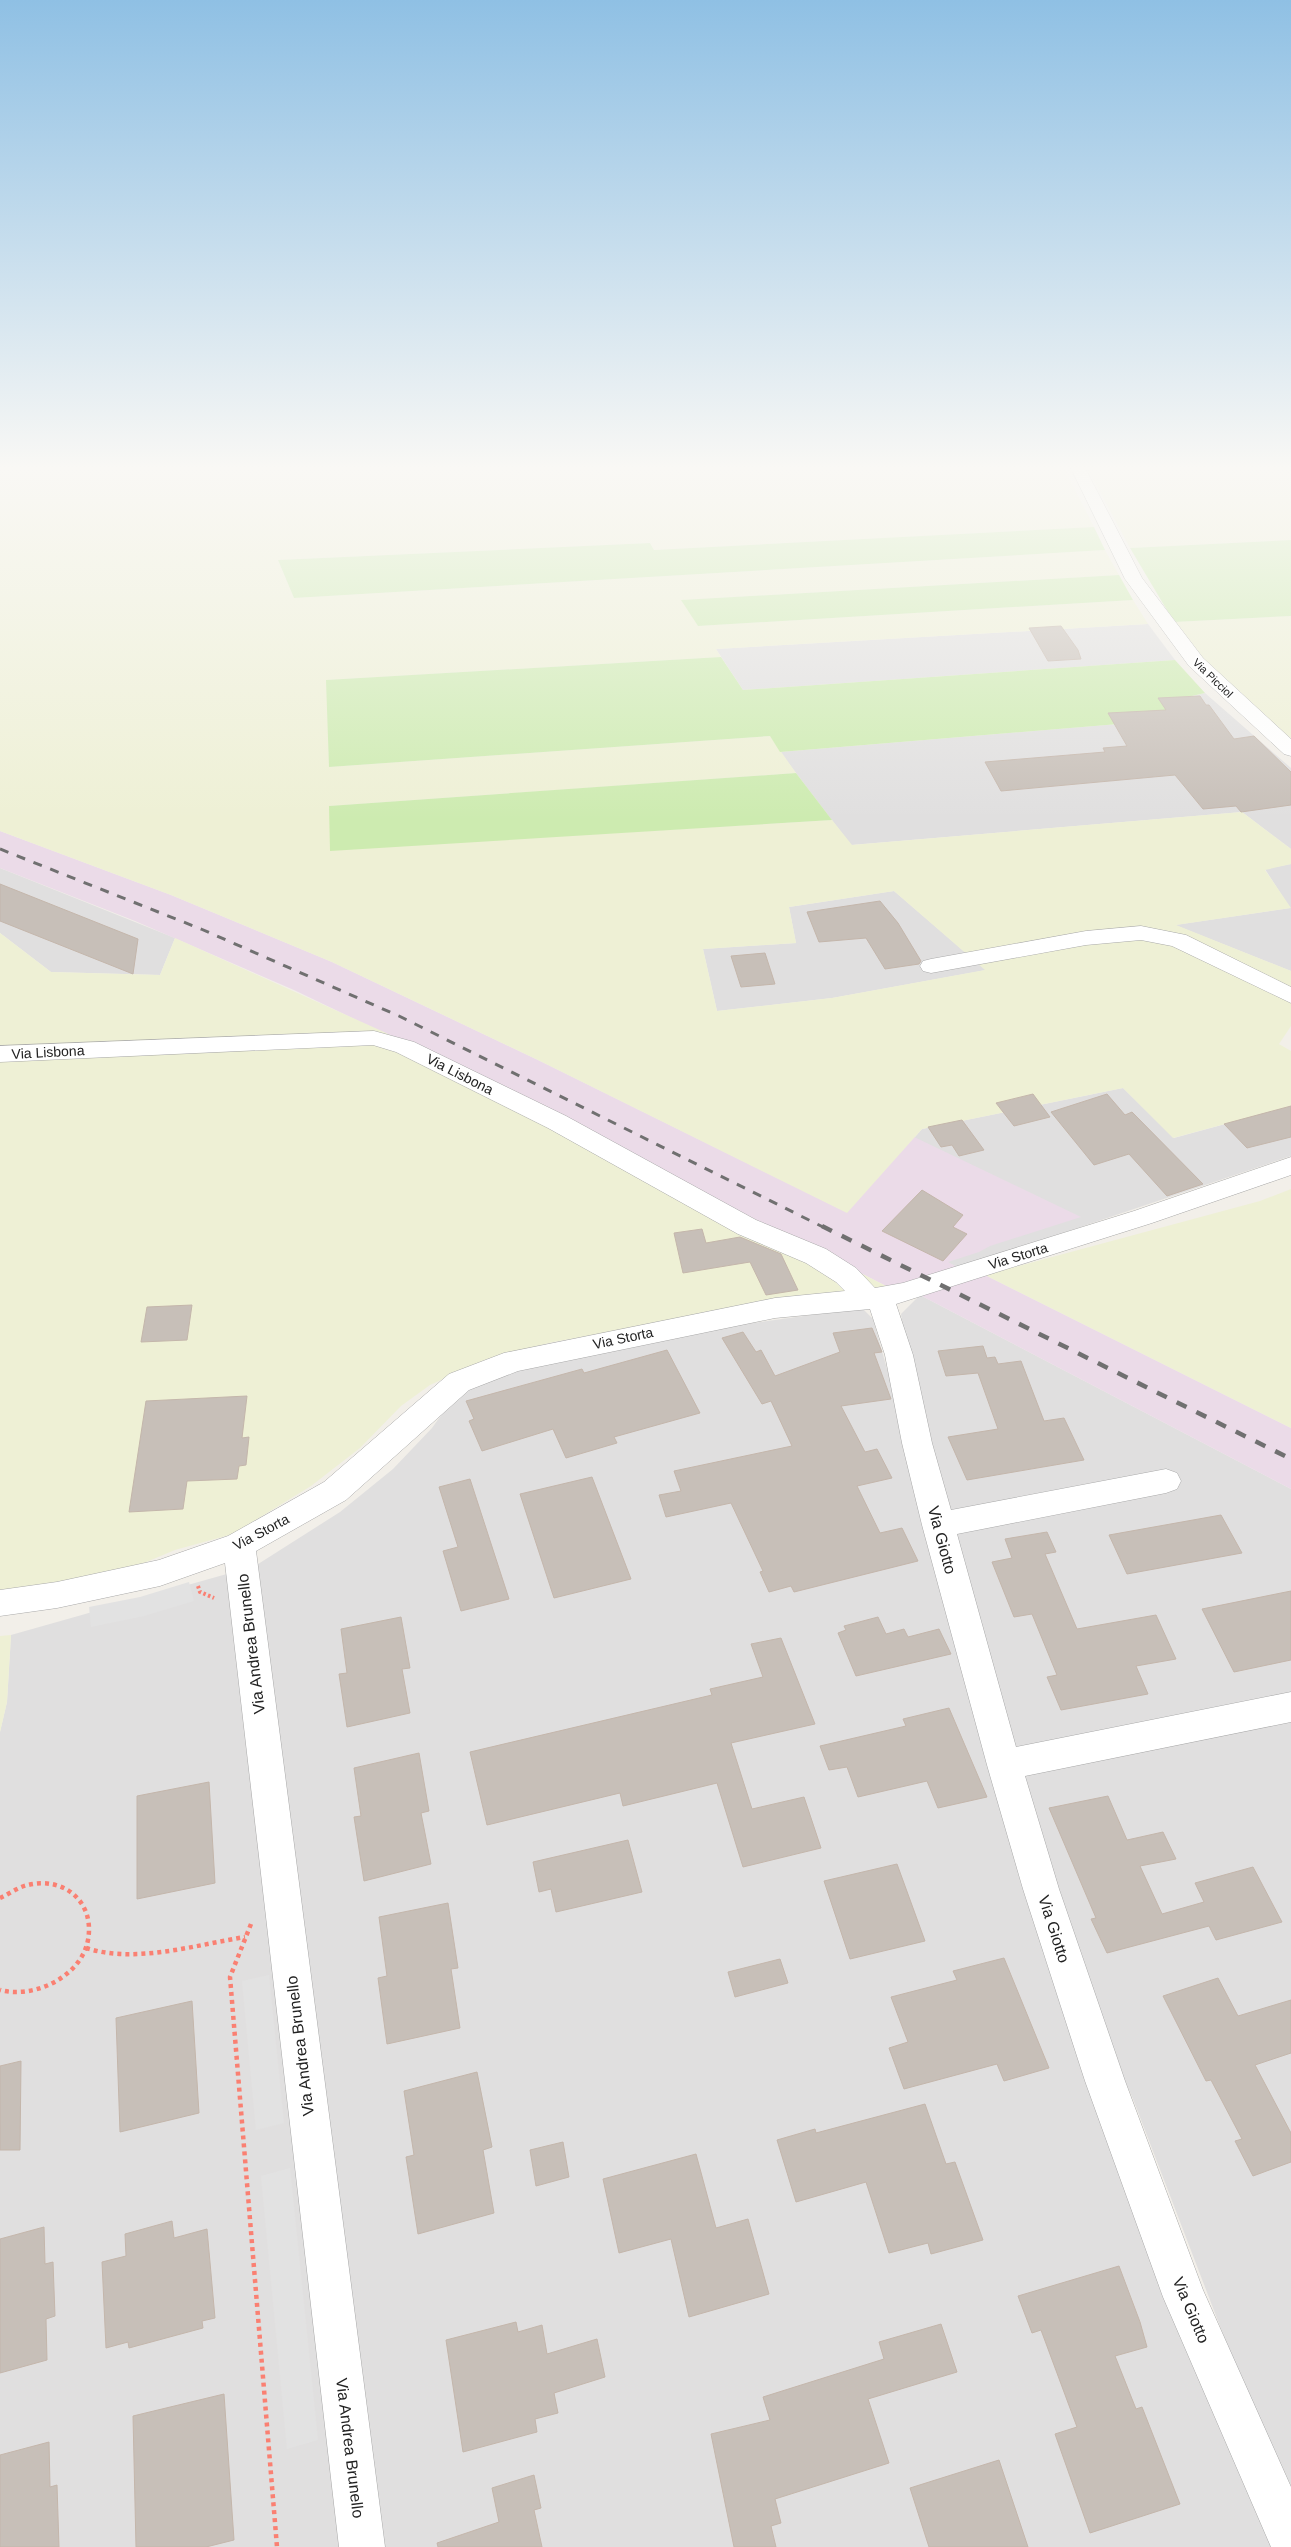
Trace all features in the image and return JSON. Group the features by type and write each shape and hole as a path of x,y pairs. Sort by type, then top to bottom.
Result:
{"street":[{"name":"Via Picciol","path":"1136,583 1190,655 1291,750"},
{"path":"931,966 1086,938 1141,933 1178,940 1291,996"},
{"name":"Via Lisbona","path":"0,1054 374,1038 405,1047 427,1057 557,1122 747,1227 816,1256 846,1275 874,1298"},
{"name":"Via Storta","path":"0,1603 57,1595 160,1573 239,1545 335,1491 428,1406 459,1382 514,1361 775,1308 874,1298 905,1292 1143,1217 1291,1166"},
{"name":"Via Giotto","path":"874,1298 888,1315 938,1525 1004,1765 1041,1889 1105,2082 1180,2287 1291,2540"},
{"path":"938,1525 1166,1481"},
{"name":"Via Andrea Brunello","path":"239,1545 362,2547"},
{"path":"1004,1765 1291,1707"}],"path":[{"path":"189,1562 200,1592 220,1601"},
{"path":"0,1898 11,1891 34,1883 52,1882 70,1888 81,1898 90,1915 90,1936 86,1948 74,1966 52,1984 30,1992 18,1993 0,1990"},
{"path":"252,1914 250,1928 230,1977 277,2547"},
{"path":"86,1948 101,1953 128,1956 246,1937"}],"shaded area":[{"path":"1148,624 1175,660 743,690 716,649"},
{"path":"1205,693 1291,768 1291,849 1242,812 851,845 780,752 1178,719 1166,703"},
{"path":"0,831 171,895 332,962 538,1060 840,1209 910,1135 1081,1217 990,1246 979,1252 948,1262 959,1268 890,1288 500,1089 294,990 135,921 0,868"},
{"path":"1291,864 1291,971 1175,925 1290,908 1265,869"},
{"path":"0,868 175,938 160,975 51,972 0,933"},
{"path":"894,891 986,970 832,998 717,1011 703,949 796,943 789,907"},
{"path":"1123,1088 1174,1138 1291,1106 1291,1156 959,1268 848,1213 922,1129"},
{"path":"985,1275 1291,1428 1291,1489 920,1295"},
{"path":"920,1295 1291,1489 1291,2486 1236,2368 1133,2099 1079,1976 915,1409 901,1314"},
{"path":"862,1308 873,1319 921,1490 1283,2547 0,2547 0,1732 7,1702 11,1635 255,1566 340,1512 393,1469 432,1428 452,1400 472,1384 506,1372 694,1331"},
{"path":"189,1582 194,1601 144,1616 91,1627 89,1607 140,1597"},
{"path":"269,1975 284,2123 256,2130 242,1981"},
{"path":"290,2168 318,2440 287,2449 261,2176"}],"green space":[{"path":"0,583 288,583 294,598 550,583 982,583 682,600 698,626 1133,600 1148,624 716,649 721,657 327,680 329,767 770,736 796,773 330,806 330,850 832,820 852,845 1242,812 1291,849 1291,864 1265,870 1291,908 1176,925 1291,971 1291,1026 1279,1044 1291,1051 1291,1106 1173,1138 1123,1088 922,1129 847,1213 538,1060 332,962 171,895 0,831","holes":["894,891 985,970 832,998 717,1011 703,949 796,943 789,907"]},
{"path":"288,583 550,583 294,598"},
{"path":"981,583 1123,583 1133,600 698,626 681,600"},
{"path":"1151,583 1291,583 1291,616 1174,622"},
{"path":"1291,616 1291,741 1196,652 1174,622"},
{"path":"721,657 743,690 1175,660 1205,693 1166,702 1179,719 780,752 770,736 329,767 326,680"},
{"path":"796,773 832,820 330,851 329,806"},
{"path":"0,933 51,972 160,975 175,938 384,1032 890,1288 785,1301 553,1342 487,1359 430,1385 401,1406 360,1448 311,1486 233,1534 175,1550 96,1583 0,1596"},
{"path":"1291,1189 1291,1428 985,1275 1260,1201"},
{"path":"11,1635 7,1702 0,1732 0,1636"}],"building":[{"path":"1061,626 1078,650 1081,659 1048,661 1029,628"},
{"path":"1200,696 1234,739 1254,736 1291,772 1291,805 1241,812 1236,806 1203,809 1175,775 1001,791 985,762 1105,752 1103,748 1127,746 1108,713 1166,710 1158,698"},
{"path":"0,884 138,939 133,974 0,921"},
{"path":"880,901 898,923 921,961 919,964 885,969 866,938 819,942 807,912"},
{"path":"765,953 775,984 741,987 731,956"},
{"path":"1033,1094 1050,1117 1014,1126 996,1103"},
{"path":"1107,1094 1125,1115 1132,1112 1203,1184 1167,1196 1129,1154 1094,1165 1051,1112"},
{"path":"1291,1106 1291,1137 1247,1148 1224,1124"},
{"path":"962,1120 984,1150 959,1156 952,1145 941,1147 928,1127"},
{"path":"922,1190 963,1215 953,1227 967,1234 943,1261 882,1231"},
{"path":"702,1229 706,1243 740,1237 781,1254 798,1290 766,1295 750,1262 683,1273 674,1233"},
{"path":"192,1305 187,1340 141,1342 147,1307"},
{"path":"872,1328 882,1352 874,1353 891,1399 841,1406 865,1452 877,1449 892,1478 857,1486 880,1533 902,1528 918,1561 794,1592 791,1586 769,1592 760,1572 763,1571 731,1503 666,1517 659,1495 681,1491 674,1471 792,1446 771,1401 762,1404 722,1338 743,1332 756,1352 761,1350 775,1376 840,1352 833,1333"},
{"path":"983,1346 987,1358 995,1357 998,1364 1021,1361 1044,1421 1064,1418 1084,1460 967,1480 948,1437 998,1429 978,1373 946,1376 938,1351"},
{"path":"667,1350 700,1413 614,1437 617,1443 566,1458 553,1429 482,1451 469,1421 474,1419 466,1401 582,1369 584,1373"},
{"path":"247,1396 242,1438 249,1437 246,1465 239,1466 237,1479 187,1481 183,1509 129,1512 146,1401"},
{"path":"592,1477 631,1579 554,1598 520,1494"},
{"path":"470,1479 509,1599 461,1611 443,1551 458,1547 439,1487"},
{"path":"1221,1515 1242,1553 1127,1574 1109,1535"},
{"path":"1047,1532 1056,1552 1045,1554 1077,1629 1156,1615 1176,1659 1136,1666 1148,1694 1061,1710 1047,1677 1057,1675 1032,1614 1014,1617 992,1562 1012,1558 1005,1539"},
{"path":"1291,1591 1291,1660 1234,1672 1202,1609"},
{"path":"401,1617 410,1668 402,1669 410,1713 347,1727 339,1674 347,1673 341,1629"},
{"path":"878,1617 886,1634 904,1629 908,1637 939,1629 951,1654 856,1676 838,1633 846,1630 844,1626"},
{"path":"781,1638 815,1724 731,1743 752,1809 804,1797 821,1848 743,1867 717,1783 623,1806 620,1793 487,1825 470,1752 712,1695 710,1689 763,1677 751,1644"},
{"path":"949,1708 987,1797 938,1808 927,1781 858,1797 847,1767 829,1770 820,1746 906,1726 903,1719"},
{"path":"419,1753 429,1811 421,1813 431,1864 364,1881 354,1817 361,1816 354,1768"},
{"path":"209,1782 215,1883 137,1899 137,1796"},
{"path":"1108,1796 1127,1840 1163,1832 1176,1859 1140,1866 1162,1914 1204,1902 1195,1883 1253,1867 1282,1922 1216,1940 1209,1926 1107,1953 1091,1919 1096,1918 1049,1808"},
{"path":"628,1840 642,1892 556,1912 551,1889 539,1892 533,1862"},
{"path":"897,1864 925,1941 850,1959 824,1881"},
{"path":"448,1903 458,1968 451,1969 460,2028 387,2044 378,1978 387,1976 379,1917"},
{"path":"1004,1958 1049,2068 1004,2081 997,2064 904,2089 889,2048 908,2042 891,1997 957,1980 953,1971"},
{"path":"780,1959 788,1983 735,1997 728,1972"},
{"path":"1218,1978 1238,2016 1291,2000 1291,2053 1255,2065 1291,2133 1291,2162 1253,2176 1235,2141 1242,2139 1211,2080 1206,2081 1163,1996"},
{"path":"192,2001 199,2113 120,2132 116,2018"},
{"path":"21,2061 20,2150 0,2150 0,2066"},
{"path":"477,2072 492,2147 483,2150 494,2213 418,2234 406,2157 414,2155 404,2091"},
{"path":"925,2104 946,2164 955,2162 983,2240 931,2254 928,2243 889,2253 866,2182 796,2202 777,2140 815,2129 816,2133"},
{"path":"563,2142 569,2177 536,2186 530,2150"},
{"path":"696,2154 716,2228 748,2219 769,2294 689,2317 671,2239 619,2253 603,2179"},
{"path":"172,2221 174,2238 207,2229 215,2318 202,2321 203,2328 129,2348 128,2342 106,2348 102,2262 126,2256 125,2234"},
{"path":"44,2227 45,2264 53,2262 55,2316 46,2319 47,2360 0,2373 0,2239"},
{"path":"1119,2266 1140,2322 1147,2347 1115,2356 1136,2409 1142,2407 1180,2504 1090,2533 1055,2434 1077,2427 1041,2330 1032,2333 1018,2296"},
{"path":"516,2322 518,2332 542,2325 547,2354 597,2339 605,2377 554,2393 558,2413 535,2419 537,2432 463,2452 446,2340"},
{"path":"941,2324 957,2372 868,2399 889,2463 775,2499 781,2523 771,2526 776,2547 734,2547 711,2434 770,2420 763,2397 884,2359 879,2342"},
{"path":"224,2394 234,2540 206,2547 136,2547 133,2416"},
{"path":"49,2442 50,2487 57,2485 59,2547 0,2547 0,2455"},
{"path":"999,2460 1028,2547 929,2547 910,2488"},
{"path":"534,2475 541,2508 534,2510 542,2547 438,2547 437,2543 499,2522 492,2488"}],"railway":[{"path":"0,849 201,929 399,1016 825,1228"},
{"path":"822,1226 1291,1459"}]}
